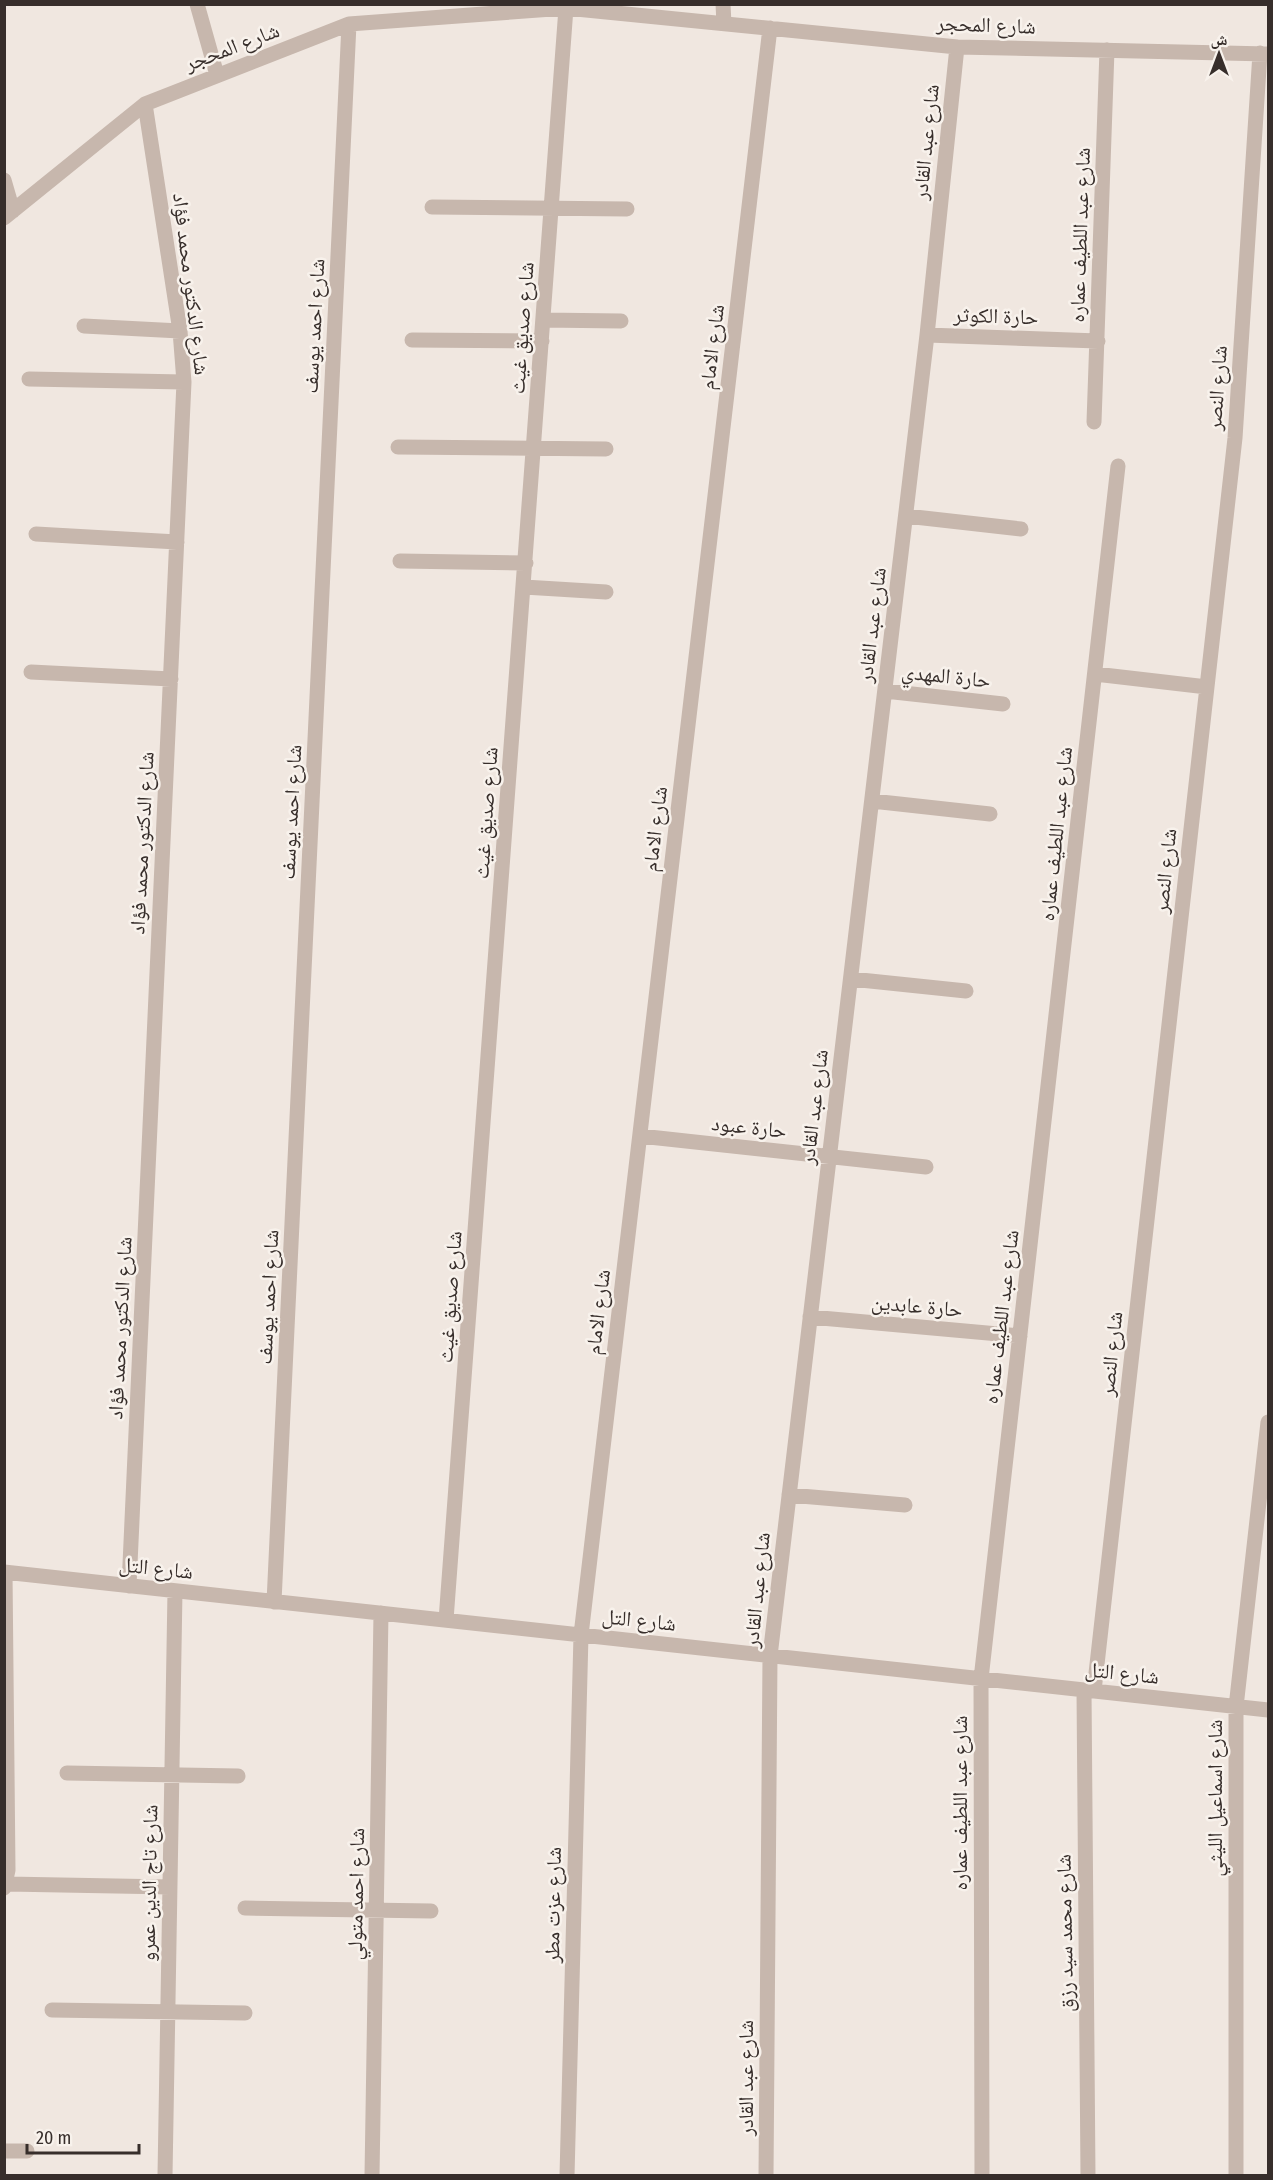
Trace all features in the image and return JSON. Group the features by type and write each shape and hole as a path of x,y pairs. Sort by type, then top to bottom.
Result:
{"street":[{"path":"197,4 217,75"},
{"path":"723,4 724,24"},
{"name":"شارع المحجر","path":"9,215 145,104 350,24 576,8 957,47 1264,54"},
{"name":"شارع صديق غيث","path":"446,1620 552,208 576,8"},
{"name":"شارع احمد يوسف","path":"274,1602 350,24"},
{"name":"شارع الامام","path":"581,1635 770,28"},
{"name":"شارع عبد القادر","path":"766,2175 770,1656 906,516 957,47"},
{"name":"شارع عبد اللطيف عماره","path":"1094,422 1107,50"},
{"name":"شارع النصر","path":"1089,1691 1235,438 1264,54"},
{"name":"شارع الدكتور محمد فؤاد","path":"129,1586 184,382 180,332 145,104"},
{"path":"4,180 9,215"},
{"path":"432,207 627,210"},
{"path":"543,320 621,321"},
{"path":"84,326 180,332"},
{"name":"حارة الكوثر","path":"927,334 1098,341"},
{"path":"412,340 542,341"},
{"path":"29,379 184,382"},
{"path":"398,447 606,449"},
{"name":"شارع عبد اللطيف عماره","path":"982,2175 981,1679 1118,466"},
{"path":"906,516 1021,529"},
{"path":"36,534 177,542"},
{"path":"400,561 526,563"},
{"path":"524,587 606,592"},
{"path":"31,672 171,679"},
{"path":"1095,674 1207,687"},
{"name":"حارة المهدي","path":"885,691 1003,704"},
{"path":"872,801 990,814"},
{"path":"850,979 966,991"},
{"name":"حارة عبود","path":"640,1136 926,1167"},
{"name":"حارة عابدين","path":"810,1317 1020,1336"},
{"name":"شارع اسماعيل الليثي","path":"1236,2175 1236,1707 1269,1422"},
{"path":"789,1495 905,1505"},
{"path":"5,1572 6,1886 170,1887"},
{"name":"شارع التل","path":"5,1572 1269,1710"},
{"name":"شارع تاج الدين عمرو","path":"165,2175 174,1591"},
{"name":"شارع احمد متولي","path":"372,2175 381,1613"},
{"name":"شارع عزت مطر","path":"567,2175 581,1635"},
{"name":"شارع محمد سيد رزق","path":"1088,2175 1089,1691"},
{"path":"67,1773 238,1776"},
{"path":"245,1908 431,1911"},
{"path":"52,2010 245,2013"},
{"path":"4,2151 27,2151"}]}
